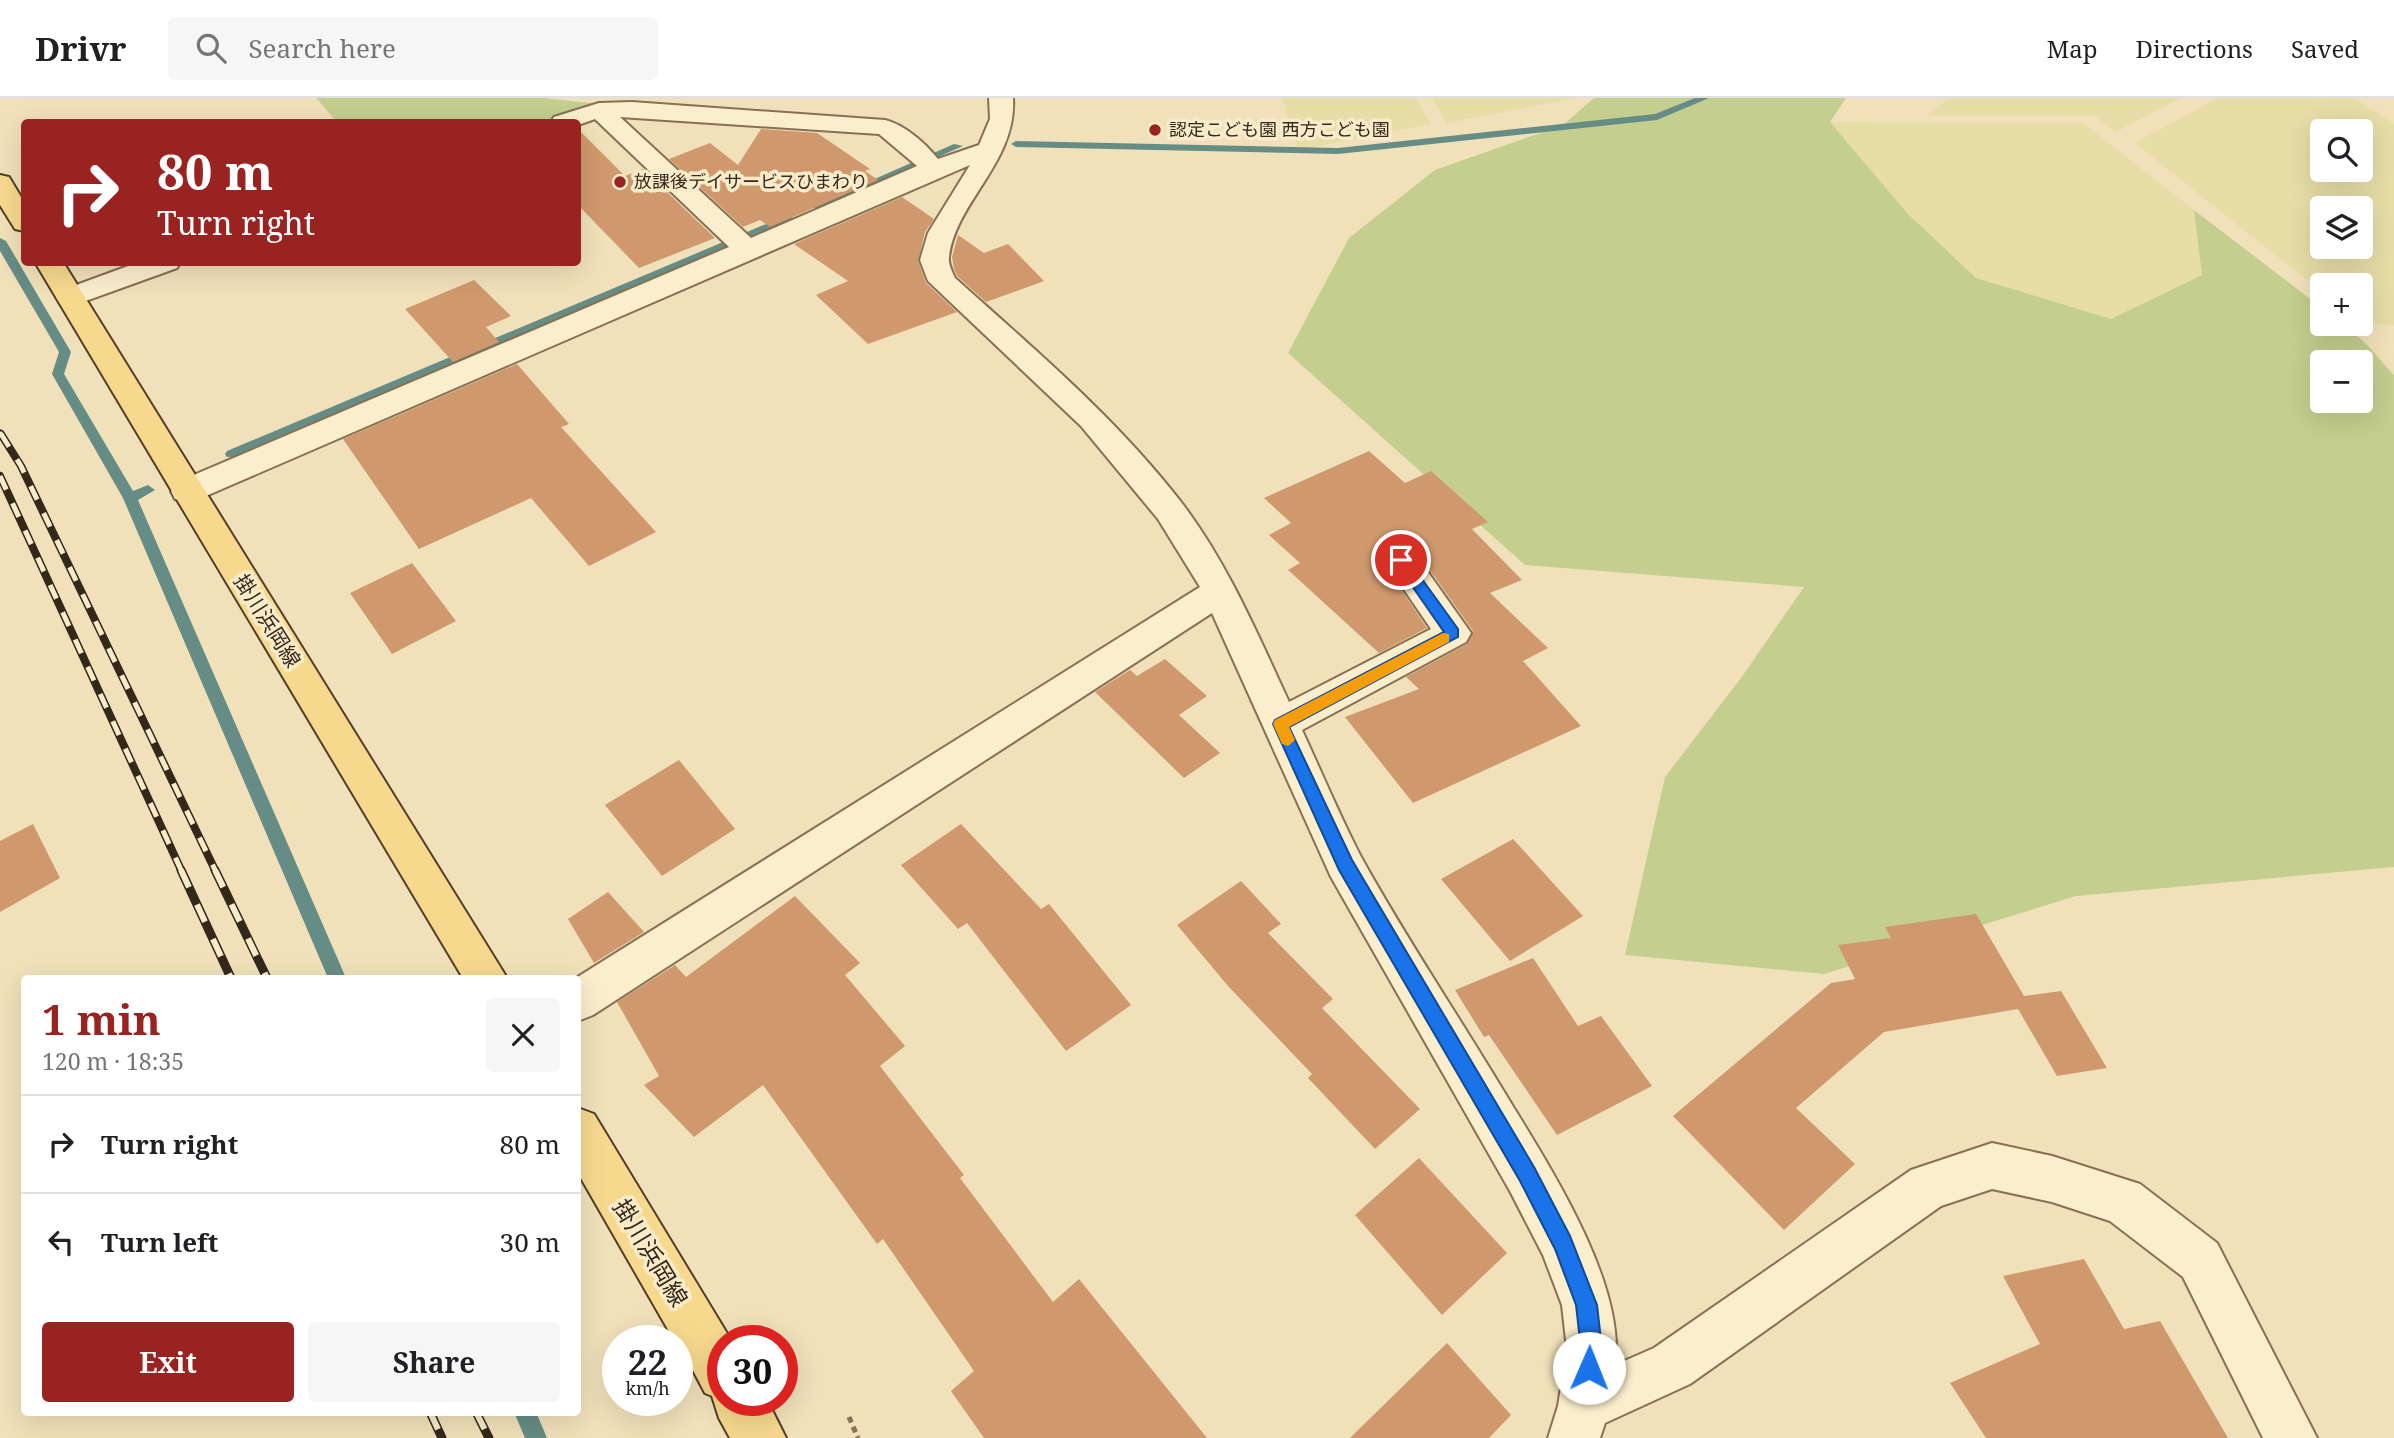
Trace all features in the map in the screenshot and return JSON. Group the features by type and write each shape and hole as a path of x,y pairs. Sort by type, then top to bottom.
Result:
{"main road":[{"path":"0,183 21,218"},
{"name":"掛川浜岡線","path":"51,266 484,975"},
{"name":"掛川浜岡線","path":"581,1135 707,1348"},
{"path":"747,1416 760,1438"}],"street":[{"path":"1001,98 1002,119 984,165 942,233 934,260 942,281 1092,419 1170,511 1220,591 1345,865 1527,1174 1563,1243 1587,1305 1592,1349 1579,1422"},
{"path":"571,119 599,110 632,109 885,127 928,164"},
{"path":"599,110 740,243"},
{"path":"187,491 740,243 928,164 988,150"},
{"path":"70,297 156,266"},
{"path":"1280,724 1453,633 1401,560"},
{"path":"581,999 1220,591"},
{"path":"1579,1422 1672,1366 1928,1187 1992,1166 2052,1178 2123,1201 2200,1260 2291,1438"}],"path":[{"path":"849,1417 858,1438"}],"shaded area":[{"path":"1282,98 1416,98 1431,124 1298,150"},
{"path":"1431,98 1576,98 1447,123"},
{"path":"1951,98 2181,98 2116,132 2095,116 1926,116"},
{"path":"2218,98 2354,98 2394,124 2394,325 2373,324 2373,273 2310,273 2310,282 2135,143"},
{"path":"1830,122 2083,123 2194,210 2202,275 2111,319 1976,278 1908,214"}],"green space":[{"path":"316,98 544,98 600,104 552,119 334,119"},
{"path":"1594,98 1846,98 1830,122 1908,214 1976,278 2111,319 2202,275 2194,210 2310,299 2310,336 2356,336 2370,350 2310,350 2310,413 2373,413 2373,353 2394,375 2394,867 2076,896 1824,974 1625,955 1665,777 1741,678 1804,587 1525,565 1288,353 1349,238 1435,170 1563,125"}],"building":[{"path":"761,129 817,133 870,169 865,171 878,180 770,227 760,220 743,227 669,159 710,143 738,165"},
{"path":"581,132 625,176 643,169 715,238 639,268 581,208"},
{"path":"902,197 934,219 925,232 918,261 926,283 957,312 868,344 816,295 848,281 794,244"},
{"path":"958,235 984,253 1008,244 1044,281 986,302 957,276 954,269 952,257"},
{"path":"474,280 511,316 486,327 499,342 453,362 405,309"},
{"path":"517,364 569,424 561,427 656,532 589,566 531,498 419,549 343,439"},
{"path":"1369,451 1405,483 1431,471 1488,522 1472,529 1522,580 1490,593 1548,648 1523,661 1581,726 1413,803 1345,717 1419,689 1406,677 1467,644 1473,631 1415,549 1400,545 1387,550 1382,561 1427,628 1379,653 1288,570 1300,563 1269,535 1291,523 1264,498"},
{"path":"412,563 456,621 392,654 350,593"},
{"path":"1165,659 1207,696 1179,715 1220,753 1184,778 1095,692 1130,670 1137,676"},
{"path":"679,760 735,829 662,876 605,805"},
{"path":"33,824 60,878 0,912 0,841"},
{"path":"961,824 1041,909 1049,904 1131,1005 1066,1051 967,923 958,929 901,865"},
{"path":"1513,839 1583,916 1510,961 1441,879"},
{"path":"1241,881 1281,924 1268,933 1333,999 1322,1008 1420,1109 1375,1149 1308,1078 1312,1074 1228,986 1177,925"},
{"path":"608,892 644,932 594,963 568,919"},
{"path":"795,896 860,963 845,975 905,1046 880,1066 964,1175 960,1178 1053,1302 1079,1279 1207,1438 984,1438 951,1391 974,1371 883,1239 877,1244 763,1085 694,1137 644,1085 659,1076 617,1002 675,965 686,977"},
{"path":"1976,914 2024,996 2061,991 2107,1068 2057,1076 2018,1009 1884,1032 1796,1108 1855,1164 1784,1230 1673,1116 1831,983 1855,979 1838,945 1891,938 1885,927"},
{"path":"1533,958 1578,1026 1601,1016 1652,1086 1557,1135 1489,1035 1484,1037 1455,990"},
{"path":"1419,1158 1507,1253 1442,1315 1355,1215"},
{"path":"2084,1259 2124,1329 2160,1321 2228,1438 1986,1438 1950,1383 2040,1344 2003,1276"},
{"path":"1447,1343 1511,1415 1489,1438 1350,1438"}],"waterway":[{"path":"1016,144 1338,151 1657,117 1704,98"},
{"path":"816,207 958,146"},
{"path":"232,454 789,218"},
{"path":"0,241 65,352 58,374 130,498"},
{"path":"130,498 148,490"},
{"path":"130,498 336,975"},
{"path":"527,1416 536,1438"}],"railway":[{"path":"1,434 21,466 216,872"},
{"path":"0,476 182,872"},
{"path":"181,870 230,975"},
{"path":"215,870 266,975"},
{"path":"432,1416 442,1438"},
{"path":"478,1416 489,1438"}],"slow traffic":[{"path":"1288,740 1280,724 1443,638"}],"place":[{"name":"認定こども園 西方こども園","path":"1155,130"},
{"name":"放課後デイサービスひまわり","path":"620,182"}],"route":[{"path":"1401,560 1453,633 1280,724 1345,865 1527,1174 1563,1243 1587,1305 1592,1349 1589,1368"}]}
